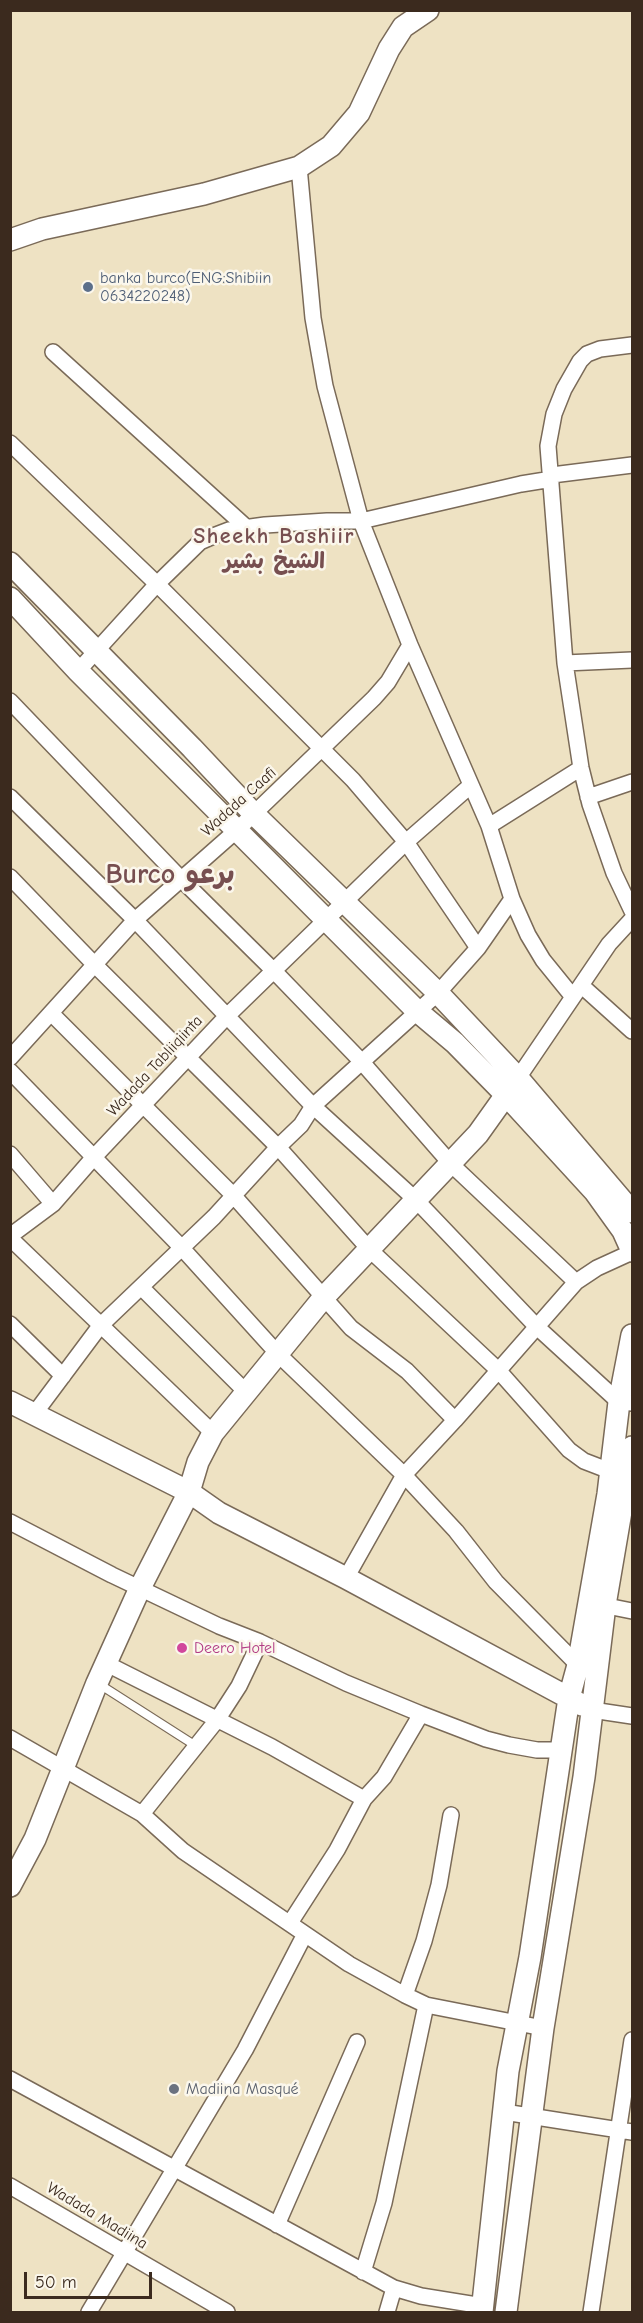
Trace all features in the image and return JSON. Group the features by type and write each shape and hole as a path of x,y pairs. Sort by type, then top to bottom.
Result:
{"street":[{"path":"10,240 42,229 204,194 299,167 332,146 359,113 389,49 403,27 428,10"},
{"path":"299,167 313,318 325,386 361,521 410,645 489,826 512,899 528,935 543,960 577,992 633,1031"},
{"path":"633,345 600,349 587,354 579,361 554,414 548,446 566,663 582,768 588,796 614,873 633,911"},
{"path":"53,352 247,528"},
{"path":"10,443 324,748 406,842 478,948"},
{"path":"78,671 98,652 157,584 200,542 229,530 327,521 361,521 552,477 633,465"},
{"path":"10,563 254,814 438,993 595,1192 623,1231 633,1252 597,1268 576,1282 404,1475 346,1578"},
{"path":"10,598 78,671 417,1011 512,1086 633,1212"},
{"name":"Wadada Caafi","path":"10,1058 135,920 237,830 374,698 388,682 410,645"},
{"path":"566,663 633,660"},
{"path":"13,711 274,971 361,1061 451,1164 576,1282"},
{"path":"489,826 582,768"},
{"path":"588,796 633,782"},
{"name":"Wadada Tabliiqiinta","path":"10,1237 53,1204 94,1157 227,1016 406,842 470,786"},
{"path":"10,797 135,920 313,1106 416,1200 537,1327 626,1403"},
{"path":"10,878 93,964 278,1147 369,1249 498,1370 569,1450 584,1461 610,1471"},
{"path":"34,1413 100,1326 182,1247 301,1125 313,1106 438,993 478,948 512,899"},
{"path":"10,1886 34,1839 140,1588 189,1492 198,1462 213,1433 324,1297 478,1134 609,944 633,919"},
{"path":"52,1014 233,1195 351,1328 407,1371 455,1420"},
{"path":"10,1071 182,1247 278,1354 404,1475 456,1531 496,1582 578,1665"},
{"path":"10,1154 53,1204"},
{"path":"10,1237 213,1433"},
{"path":"141,1287 246,1392"},
{"path":"10,1324 63,1376"},
{"path":"616,1495 610,1471 626,1403 633,1335"},
{"path":"10,1402 189,1492 219,1513 346,1578 592,1710 633,1716"},
{"path":"10,2079 394,2288 482,2309 516,2022 543,1878 569,1698 596,1604 616,1495 633,1447"},
{"path":"10,1522 219,1626 420,1714 486,1739 509,1745 537,1750 562,1750"},
{"path":"596,1604 633,1611"},
{"path":"506,2313 543,2028 568,1882 592,1710 596,1604"},
{"path":"142,1814 217,1720 239,1686 260,1642"},
{"path":"107,1664 272,1747 364,1800"},
{"path":"290,1923 337,1850 364,1800 384,1777 420,1714"},
{"path":"10,1738 64,1767 142,1814 183,1851 349,1964 405,1995 426,2005 543,2028"},
{"path":"405,1995 424,1941 436,1896 451,1815"},
{"path":"543,1878 568,1882"},
{"path":"89,2313 245,2050 305,1934"},
{"path":"363,2272 384,2203 426,2005"},
{"path":"591,2313 625,2131 633,2040"},
{"path":"277,2225 357,2042"},
{"path":"504,2112 625,2131"},
{"name":"Wadada Madiina","path":"10,2186 227,2313"},
{"path":"387,2313 394,2288"}],"lane":[{"path":"98,1683 196,1746"}],"place":[{"name":"banka burco(ENG:Shibiin 0634220248)","path":"88,287"},
{"name":"Deero Hotel","path":"182,1648"},
{"name":"Madiina Masqué","path":"174,2089"}],"district":[{"name":"Sheekh Bashiir الشيخ بشير","path":"274,550"},
{"name":"Burco برعو","path":"170,875"}]}
